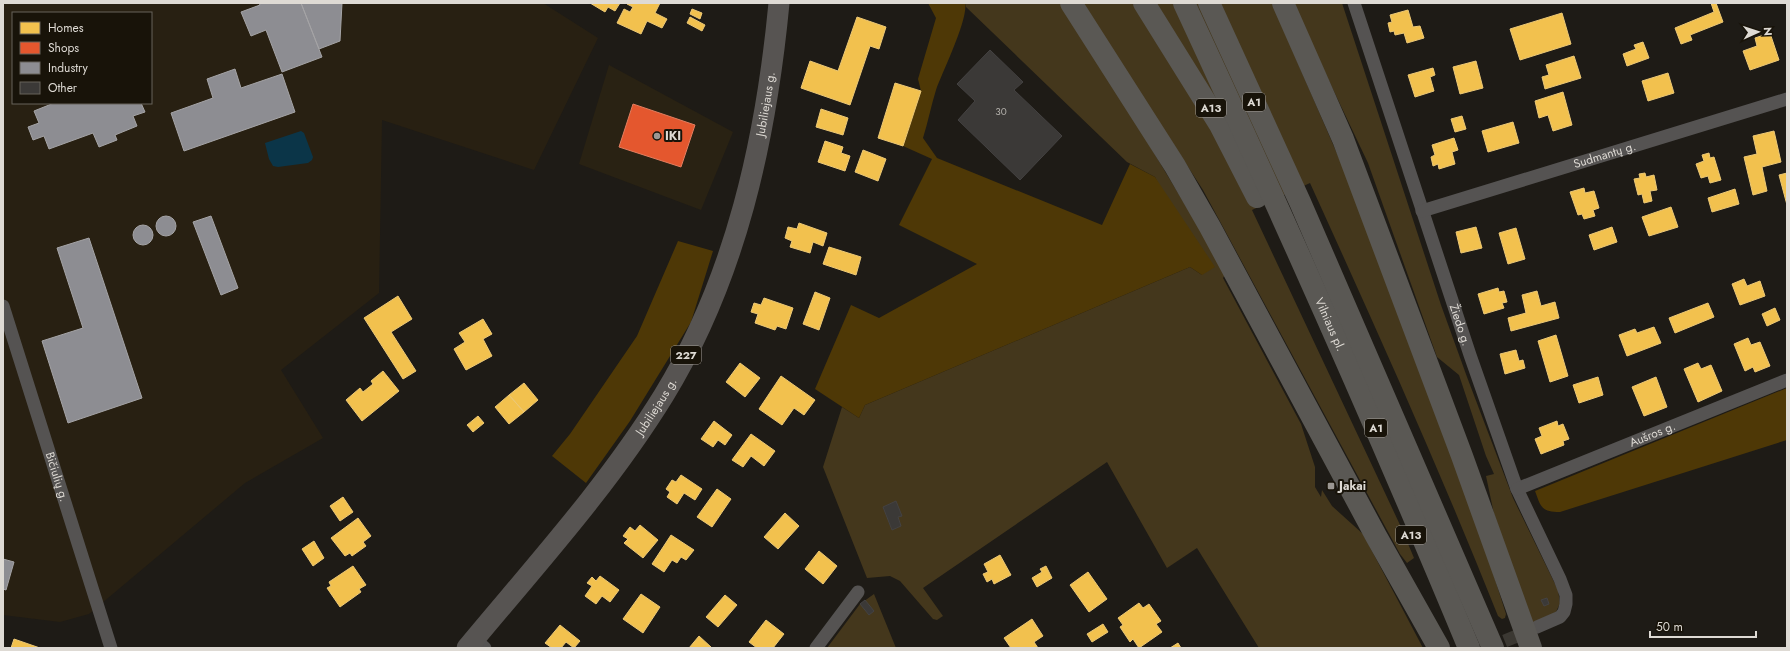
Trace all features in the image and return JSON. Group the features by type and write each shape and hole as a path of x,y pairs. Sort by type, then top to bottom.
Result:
{"highway":[{"path":"1072,3 1179,173 1376,536 1439,648"},
{"name":"A13","path":"1144,3 1220,124 1274,214"},
{"name":"Vilniaus pl.","path":"1184,3 1274,214 1460,625 1469,648"},
{"name":"Vilniaus pl.","path":"1208,3 1300,202 1493,648"},
{"path":"1283,3 1343,139 1462,456 1531,648"}],"main road":[{"name":"Jubiliejaus g.","path":"476,645 635,438 664,395 706,314 734,240 752,176 768,97 779,3"}],"street":[{"name":"Žiedo g.","path":"1354,3 1422,211 1517,489 1560,579 1566,595 1564,612 1560,617 1537,627"},
{"name":"Sudmantų g.","path":"1422,211 1787,99"},
{"name":"Bičiulių g.","path":"3,306 111,648"},
{"name":"Aušros g.","path":"1517,489 1787,380"},
{"path":"816,648 858,592"}],"shaded area":[{"path":"3,3 543,3 598,38 534,170 382,120 379,293 281,370 323,438 245,483 89,614 60,622 3,615"},
{"path":"928,3 965,3 963,21 936,90 923,138 937,158 1102,225 1130,164 1155,177 1215,267 1202,275 1190,267 865,405 859,418 815,389 851,305 879,318 977,264 899,225 932,159 903,146 921,91 918,79 936,18"},
{"path":"965,3 1064,3 1226,273 1223,278 1301,424 1315,467 1315,487 1321,497 1322,490 1332,506 1363,534 1423,648 1259,648 1197,548 1167,568 1107,462 923,588 943,616 937,620 933,619 900,581 890,576 867,578 823,467 842,407 859,418 865,405 1190,267 1202,275 1155,177 1127,162 966,7"},
{"path":"1082,3 1272,3 1354,193 1466,488 1506,614 1505,618 1502,619 1498,616 1383,344 1310,183 1252,210 1401,527 1414,558 1407,563 1400,554 1203,190"},
{"path":"1292,3 1342,3 1441,305 1467,377 1513,498 1558,590 1560,603 1556,612 1532,623 1494,514 1486,476 1494,474 1486,456 1459,375 1437,357 1368,163"},
{"path":"609,65 733,132 701,210 579,164"},
{"path":"678,241 713,251 691,322 630,421 586,483 552,456 570,434 637,336"},
{"path":"1787,388 1787,440 1560,512 1545,510 1539,501 1535,491"},
{"path":"874,594 896,648 827,648 860,604"}],"water":[{"path":"301,131 304,133 313,157 312,160 308,163 278,167 273,166 269,159 265,143"}],"building: Homes":[{"path":"590,3 620,3 615,11 608,7 605,12"},
{"path":"660,3 655,13 667,19 662,28 647,21 641,34 617,23 624,9 630,12 633,7 627,4"},
{"path":"1711,3 1716,3 1723,22 1690,35 1692,40 1681,44 1675,28 1714,12"},
{"path":"692,9 702,13 700,19 690,14"},
{"path":"1408,10 1413,27 1420,26 1424,38 1407,43 1404,33 1395,35 1394,31 1390,32 1388,23 1392,22 1390,15"},
{"path":"1562,13 1571,44 1520,60 1510,29"},
{"path":"690,17 705,25 702,31 687,23"},
{"path":"857,17 886,27 879,49 870,46 850,105 801,88 810,61 838,71"},
{"path":"1770,33 1779,60 1750,70 1743,51 1757,46 1755,38"},
{"path":"1643,42 1649,58 1627,66 1623,54 1636,49 1634,45"},
{"path":"1574,56 1581,78 1545,89 1542,77 1549,75 1546,65"},
{"path":"1476,61 1483,88 1460,94 1453,67"},
{"path":"1433,68 1435,75 1430,77 1434,91 1415,97 1408,75"},
{"path":"1668,73 1674,93 1648,101 1642,81"},
{"path":"895,83 921,91 903,146 878,138"},
{"path":"1563,92 1572,125 1553,131 1548,115 1539,118 1535,101"},
{"path":"821,109 848,118 843,135 816,127"},
{"path":"1462,116 1466,129 1455,132 1451,119"},
{"path":"1513,122 1519,143 1488,152 1482,131"},
{"path":"1774,131 1781,162 1762,167 1767,191 1753,195 1744,157 1757,154 1753,136"},
{"path":"1454,138 1458,150 1452,152 1455,164 1439,169 1438,164 1433,166 1431,157 1435,155 1432,145"},
{"path":"825,141 843,147 841,153 850,156 845,171 818,162"},
{"path":"863,150 886,159 878,181 855,172"},
{"path":"1709,153 1710,158 1714,157 1721,180 1710,183 1708,176 1701,178 1696,164 1704,161 1702,155"},
{"path":"1645,173 1646,177 1654,175 1657,190 1650,191 1652,201 1644,203 1642,194 1638,195 1634,179 1640,178 1639,174"},
{"path":"1787,173 1787,205 1779,175"},
{"path":"1584,188 1585,193 1594,191 1599,208 1593,210 1595,216 1584,219 1582,214 1578,215 1570,192"},
{"path":"1735,189 1739,204 1712,212 1708,198"},
{"path":"1671,207 1678,227 1649,236 1642,217"},
{"path":"799,223 827,233 823,246 813,242 810,253 790,247 792,241 785,238 788,227 797,229"},
{"path":"1476,227 1482,248 1461,253 1456,232"},
{"path":"1612,227 1617,242 1594,250 1589,235"},
{"path":"1516,228 1525,259 1508,264 1499,233"},
{"path":"829,247 861,257 856,275 823,264"},
{"path":"1744,279 1747,286 1760,281 1765,296 1740,305 1732,284"},
{"path":"1498,288 1499,292 1504,291 1507,302 1502,303 1504,308 1484,314 1478,294"},
{"path":"1537,291 1541,306 1555,302 1559,318 1511,331 1508,318 1526,313 1522,295"},
{"path":"815,292 830,298 819,330 803,324"},
{"path":"398,296 412,319 391,332 416,371 403,379 364,318"},
{"path":"764,298 793,308 786,329 777,326 775,330 755,323 758,314 751,312 754,303 761,305"},
{"path":"1708,303 1714,317 1675,333 1669,318"},
{"path":"1775,308 1780,320 1767,326 1762,314"},
{"path":"483,319 492,334 483,339 492,356 466,370 454,349 465,342 459,333"},
{"path":"1654,327 1661,343 1627,356 1619,335 1635,329 1637,333"},
{"path":"1556,335 1568,376 1550,382 1538,341"},
{"path":"1748,338 1751,345 1760,342 1770,366 1755,372 1753,367 1745,371 1734,344"},
{"path":"1516,350 1519,361 1523,360 1525,368 1505,374 1500,354"},
{"path":"740,363 760,378 745,397 726,382"},
{"path":"1698,363 1701,369 1711,365 1722,391 1698,402 1684,369"},
{"path":"383,371 399,391 362,421 346,400 360,388 363,392 373,384 371,381"},
{"path":"781,376 815,400 804,415 794,408 782,425 759,409"},
{"path":"1598,377 1603,395 1579,403 1573,385"},
{"path":"1656,377 1667,407 1644,416 1632,387"},
{"path":"524,383 538,400 524,412 509,395"},
{"path":"509,395 524,412 509,424 495,407"},
{"path":"478,416 484,423 473,432 467,425"},
{"path":"714,421 732,435 725,445 718,440 713,447 701,439"},
{"path":"1557,421 1558,426 1563,424 1569,439 1563,441 1564,445 1541,454 1535,439 1542,436 1539,428"},
{"path":"751,434 775,451 764,466 751,456 743,467 732,460"},
{"path":"681,475 702,489 695,500 684,493 677,504 667,497 670,492 666,489 672,480 676,482"},
{"path":"717,489 731,499 712,527 697,517"},
{"path":"343,497 353,512 340,521 330,506"},
{"path":"785,513 799,526 778,549 764,537"},
{"path":"358,518 371,536 363,542 366,546 352,556 350,553 345,556 331,538"},
{"path":"640,525 658,540 643,558 624,543 628,539 623,536 630,527 635,531"},
{"path":"671,535 694,550 686,560 681,557 677,563 672,560 664,572 652,564"},
{"path":"314,541 324,558 313,566 302,549"},
{"path":"819,551 837,566 823,584 805,569"},
{"path":"1000,555 1011,575 994,584 992,579 987,582 983,574 988,572 984,564"},
{"path":"353,566 366,585 359,589 361,592 340,607 327,588 331,586 329,582"},
{"path":"1046,566 1052,578 1037,587 1032,578 1042,572 1040,569"},
{"path":"1088,572 1107,599 1089,612 1070,585"},
{"path":"600,576 619,590 610,602 602,596 596,604 585,596 592,586 587,583 592,577 596,581"},
{"path":"641,594 660,607 643,633 623,619"},
{"path":"725,595 737,605 718,627 706,617"},
{"path":"1139,603 1143,608 1149,604 1161,621 1156,624 1162,632 1139,648 1133,639 1130,642 1120,627 1123,625 1118,618"},
{"path":"1032,619 1043,636 1034,642 1038,648 1011,648 1004,638"},
{"path":"766,620 784,634 773,648 757,648 749,642"},
{"path":"1103,624 1108,632 1092,642 1087,634"},
{"path":"560,625 580,641 574,648 566,642 561,648 552,648 545,643"},
{"path":"699,636 711,647 710,648 689,648"},
{"path":"14,639 40,648 11,648"},
{"path":"1178,643 1181,648 1170,648"}],"building: Shops":[{"name":"IKI","path":"633,104 695,125 681,167 619,147"}],"building: Industry":[{"path":"259,3 301,3 322,57 282,72 266,30 251,36 241,12 260,5"},
{"path":"301,3 342,3 340,41 319,49"},
{"path":"235,69 241,88 282,74 295,112 184,151 171,113 213,98 207,79"},
{"path":"52,104 141,104 145,112 133,116 137,126 115,135 117,140 99,147 93,133 49,149 44,136 33,140 28,127 39,123 34,111"},
{"path":"166,216 173,219 176,226 173,233 166,236 159,233 156,226 159,219"},
{"path":"211,216 238,288 221,295 193,222"},
{"path":"143,225 150,228 153,235 150,242 143,245 136,242 133,235 136,228"},
{"path":"89,238 142,398 68,423 42,341 83,328 57,248"},
{"path":"3,559 14,562 6,590 3,589"}],"building: Other":[{"path":"990,50 1023,82 1014,90 1062,136 1020,180 958,120 975,101 957,84"},
{"path":"896,501 902,516 898,517 901,526 892,530 883,507"},
{"path":"1547,598 1549,604 1544,606 1541,600"},
{"path":"865,600 874,611 869,615 860,604"}],"tunnel":[{"path":"1487,648 1532,630"}],"place":[{"name":"IKI","path":"657,136"},
{"name":"Jakai","path":"1331,486"}]}
